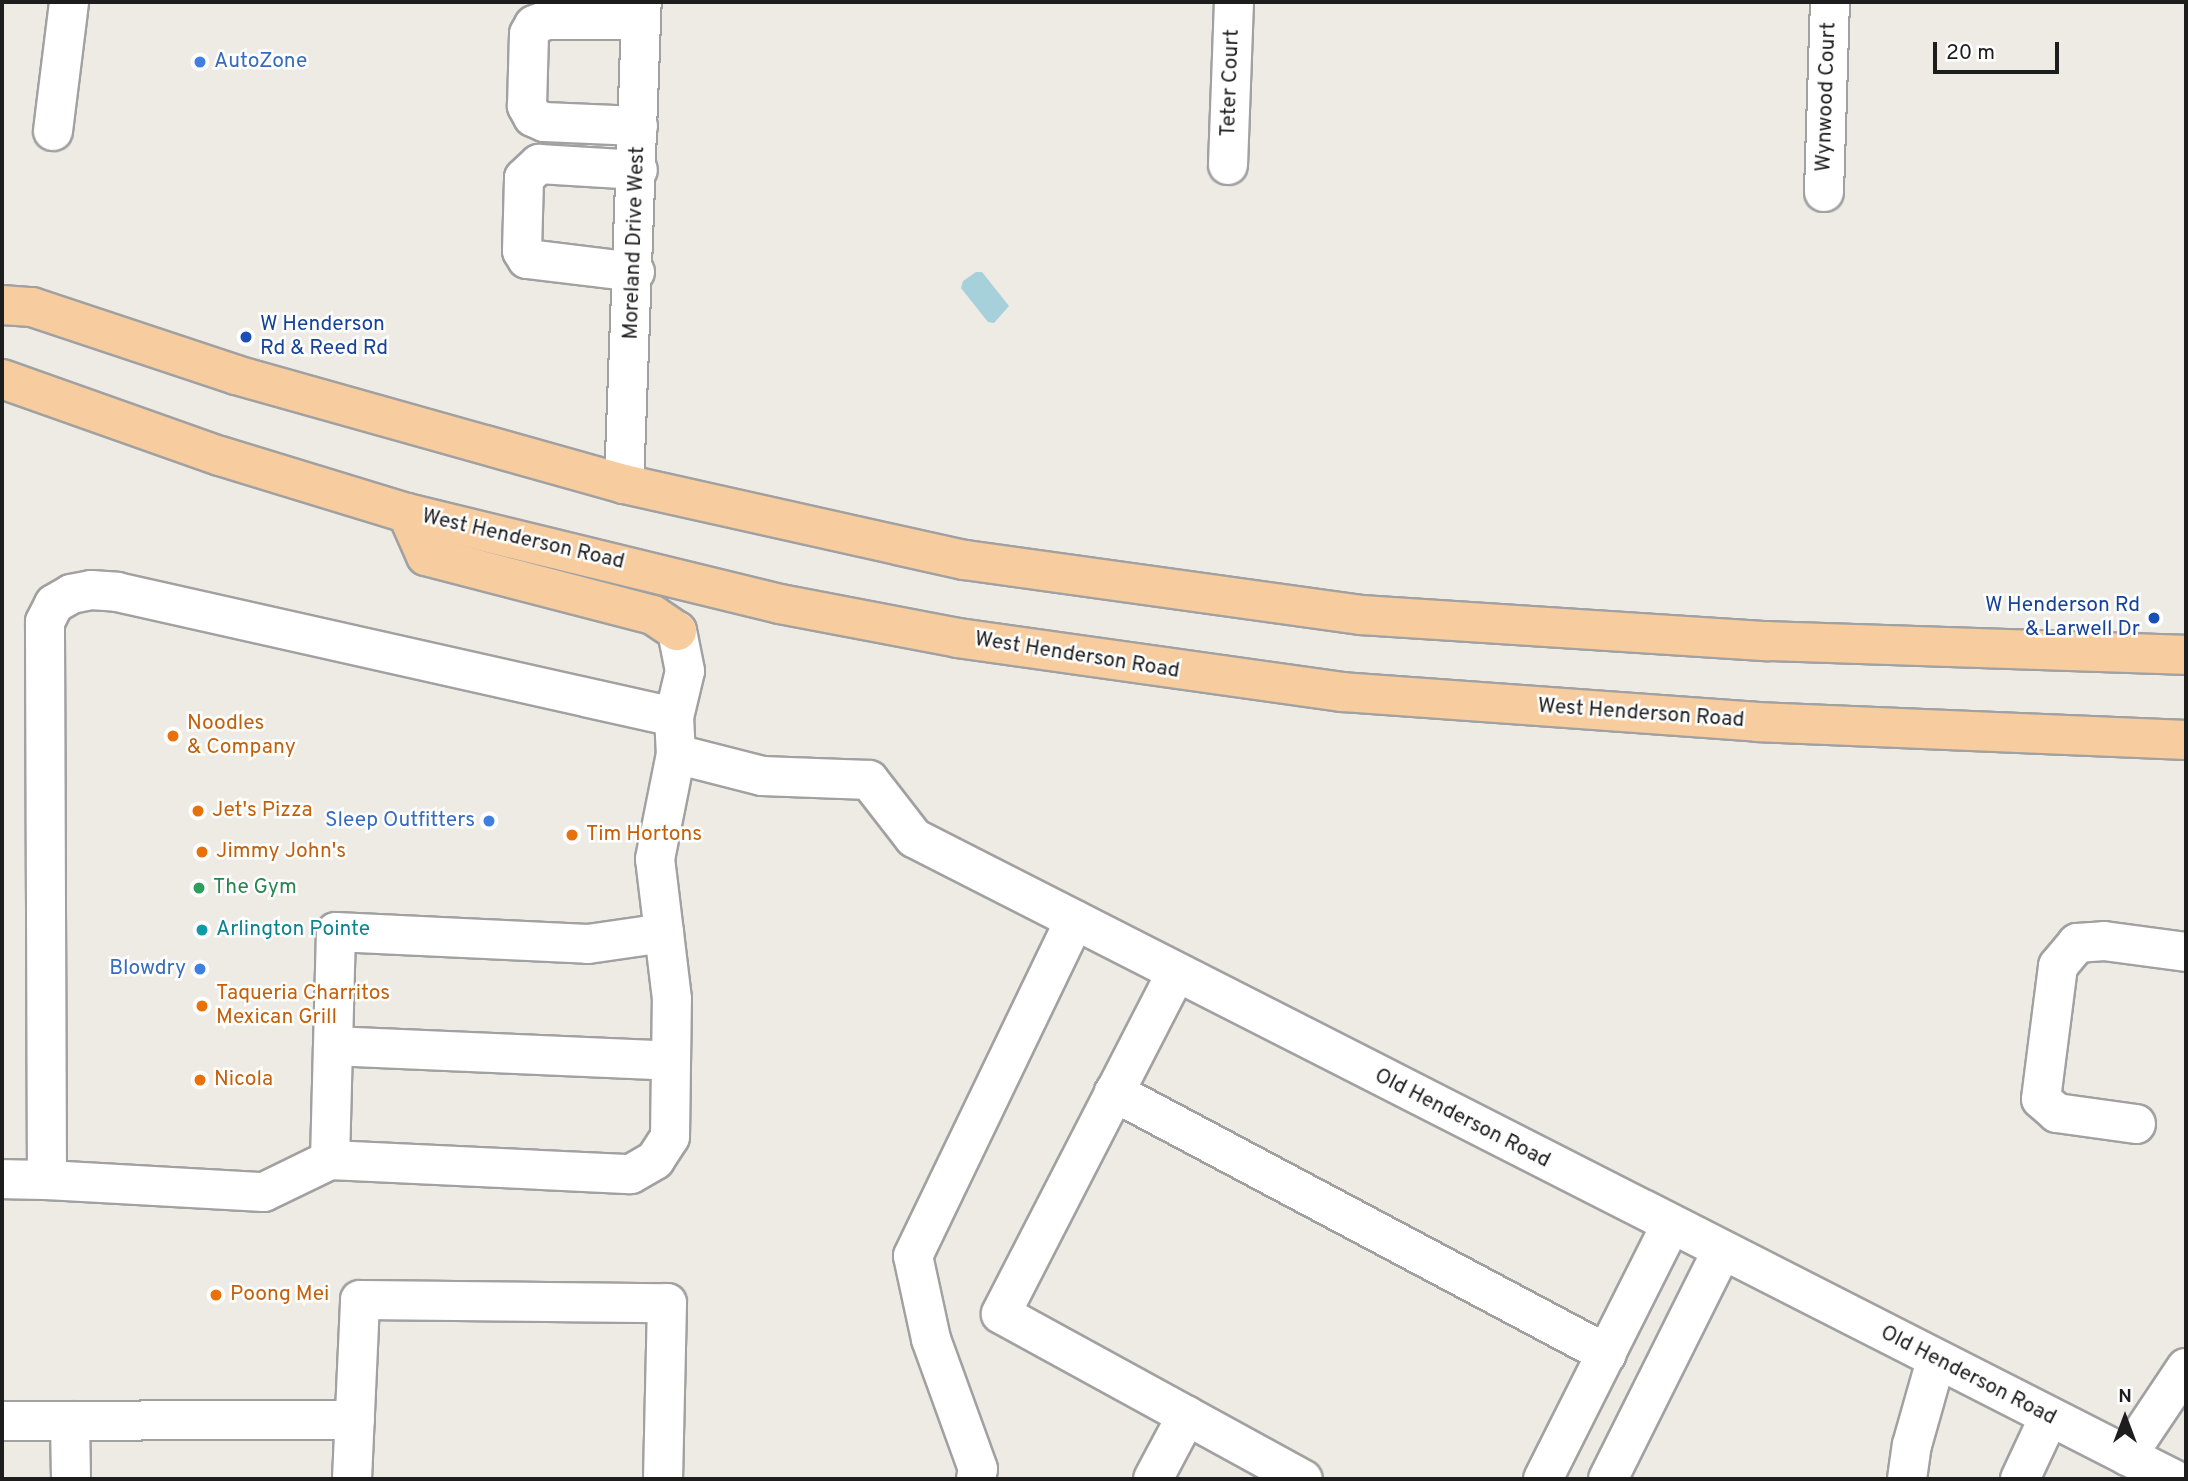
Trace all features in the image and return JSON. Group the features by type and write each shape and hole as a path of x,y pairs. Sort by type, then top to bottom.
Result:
{"main road":[{"path":"2,305 32,307 236,376 624,484 965,560 1361,615 1767,640 2186,655"},
{"name":"West Henderson Road","path":"2,379 220,456 407,513 780,604 1149,668 1342,692 1757,722 2186,740"},
{"path":"407,513 426,556 653,615 677,631"}],"street":[{"path":"53,131 69,2"},
{"name":"Teter Court","path":"1228,165 1234,2"},
{"name":"Wynwood Court","path":"1824,192 1830,2"},
{"path":"638,127 544,122 533,117 527,106 528,34 534,25 547,20 641,11"},
{"name":"Moreland Drive West","path":"624,484 635,272 641,11"},
{"path":"635,272 527,259 522,251 523,190 524,178 539,164 638,170"},
{"path":"47,1180 45,622 54,604 91,590 117,592 674,717"},
{"path":"2,1179 264,1192 330,1160 631,1174 655,1160 670,1137 672,999 654,859 676,754 674,717 685,671 677,631"},
{"name":"Old Henderson Road","path":"676,754 762,776 869,780 914,838 1721,1252 2173,1479"},
{"path":"976,1479 978,1469 931,1339 914,1256 1075,920"},
{"path":"330,1160 336,932 587,944 664,933"},
{"path":"2136,1124 2057,1114 2041,1099 2058,966 2077,943 2104,941 2186,952"},
{"path":"1176,972 1001,1314 1303,1479"},
{"path":"333,1046 671,1061"},
{"path":"1114,1092 1606,1354"},
{"path":"1544,1479 1670,1226"},
{"path":"1608,1479 1721,1252"},
{"path":"352,1479 360,1300 667,1303 663,1479"},
{"path":"1907,1479 1912,1445 1936,1360"},
{"path":"2127,1456 2186,1368"},
{"path":"1153,1479 1187,1415"},
{"path":"2020,1479 2049,1417"},
{"path":"2,1422 355,1420"},
{"path":"70,1421 71,1479"}],"water":[{"path":"976,272 982,272 1009,306 994,323 988,322 961,288 963,281"}],"place":[{"name":"AutoZone","path":"200,62"},
{"name":"W Henderson Rd & Reed Rd","path":"246,337"},
{"name":"W Henderson Rd & Larwell Dr","path":"2154,618"},
{"name":"Noodles & Company","path":"173,736"},
{"name":"Jet's Pizza","path":"198,811"},
{"name":"Sleep Outfitters","path":"489,821"},
{"name":"Tim Hortons","path":"572,835"},
{"name":"Jimmy John's","path":"202,852"},
{"name":"The Gym","path":"199,888"},
{"name":"Arlington Pointe","path":"202,930"},
{"name":"Blowdry","path":"200,969"},
{"name":"Taqueria Charritos Mexican Grill","path":"202,1006"},
{"name":"Nicola","path":"200,1080"},
{"name":"Poong Mei","path":"216,1295"}]}
